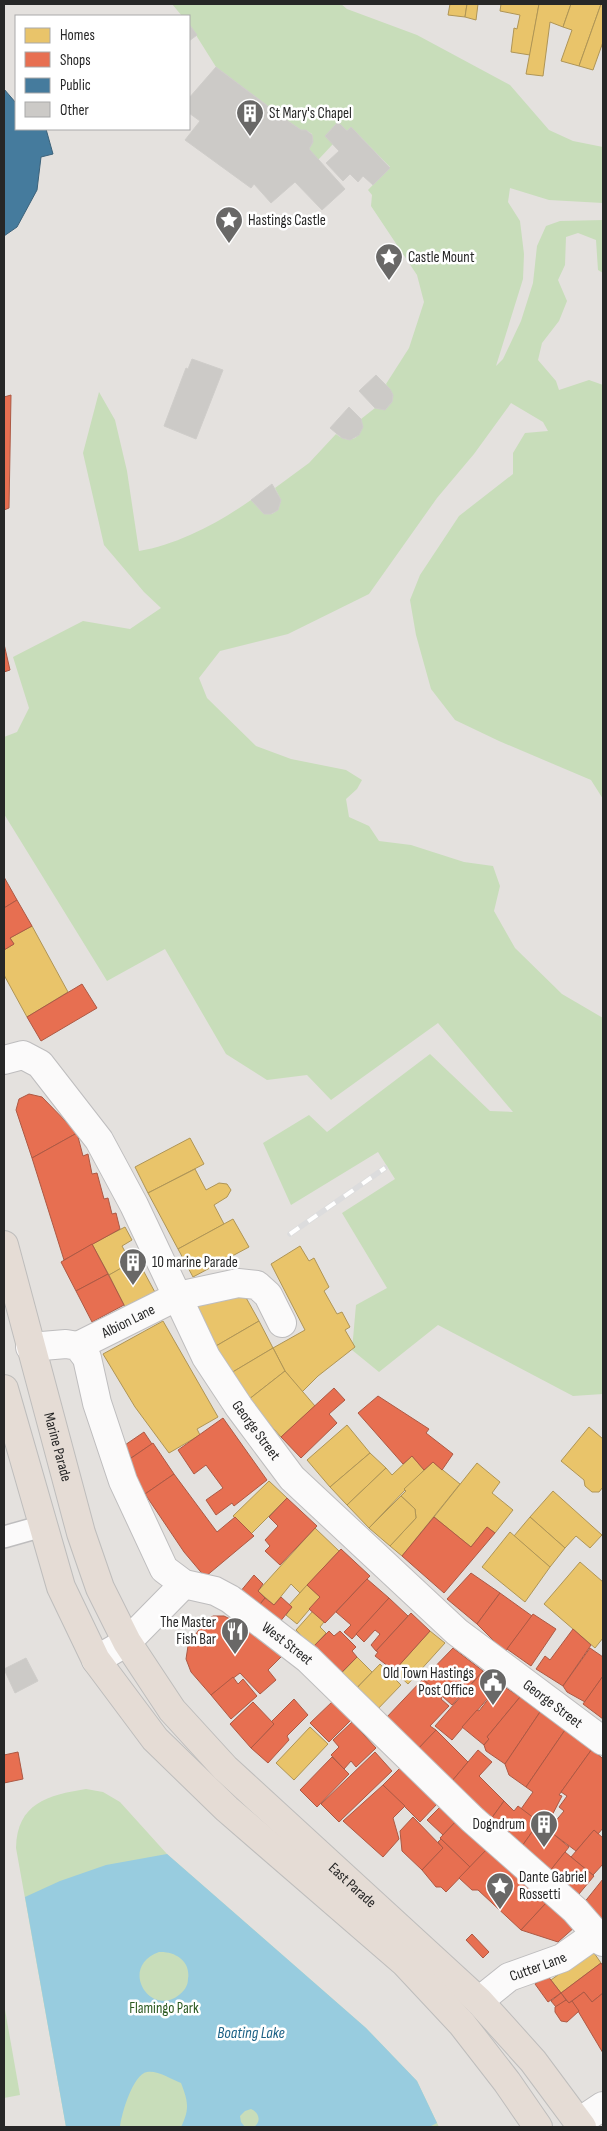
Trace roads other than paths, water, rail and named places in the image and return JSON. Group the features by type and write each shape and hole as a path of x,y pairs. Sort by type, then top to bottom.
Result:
{"highway":[{"name":"Marine Parade","path":"4,1245 81,1533 100,1588 127,1642"},
{"path":"4,1389 61,1587 96,1660"},
{"name":"East Parade","path":"127,1642 172,1710 225,1768 479,2001 533,2061 580,2125"},
{"name":"East Parade","path":"96,1660 162,1745 227,1809 406,1963 462,2024 508,2082 538,2127"}],"street":[{"name":"George Street","path":"4,1060 24,1055 40,1064 99,1140 134,1205 206,1357 239,1407 292,1478 457,1632 603,1741"},
{"name":"Albion Lane","path":"78,1346 178,1296 238,1283 257,1285 268,1295 282,1323"},
{"path":"30,1347 66,1344 78,1346"},
{"name":"West Street","path":"78,1346 87,1358 97,1403 123,1481 164,1569 184,1584 215,1591 230,1599 308,1659 472,1819 575,1910 600,1938"},
{"path":"96,1660 127,1642 184,1584"},
{"name":"Cutter Lane","path":"479,2001 508,1977 562,1958 600,1938"},
{"path":"580,2125 603,2106"}],"lane":[{"path":"4,1536 44,1526"}],"water":[{"name":"Boating Lake","path":"167,1854 366,2028 417,2081 437,2123 429,2127 254,2127 258,2123 258,2118 251,2109 245,2111 240,2116 241,2122 245,2127 181,2127 186,2115 187,2105 181,2083 160,2074 147,2072 142,2074 133,2087 125,2105 120,2127 66,2127 25,1897 60,1881 106,1865","holes":["159,1952 165,1952 181,1958 187,1967 188,1982 183,1992 179,1995 168,2000 158,2000 149,1995 143,1988 140,1978 141,1968 147,1959"]}],"railway":[{"path":"290,1234 385,1168"}],"place":[{"name":"St Mary's Chapel","path":"250,137"},
{"name":"Hastings Castle","path":"229,244"},
{"name":"Castle Mount","path":"389,281"},
{"name":"10 marine Parade","path":"133,1286"},
{"name":"The Master Fish Bar","path":"235,1655"},
{"name":"Old Town Hastings Post Office","path":"493,1706"},
{"name":"Dogndrum","path":"544,1848"},
{"name":"Dante Gabriel Rossetti","path":"500,1910"}],"park label":[{"name":"Flamingo Park","path":"164,2008"}]}
